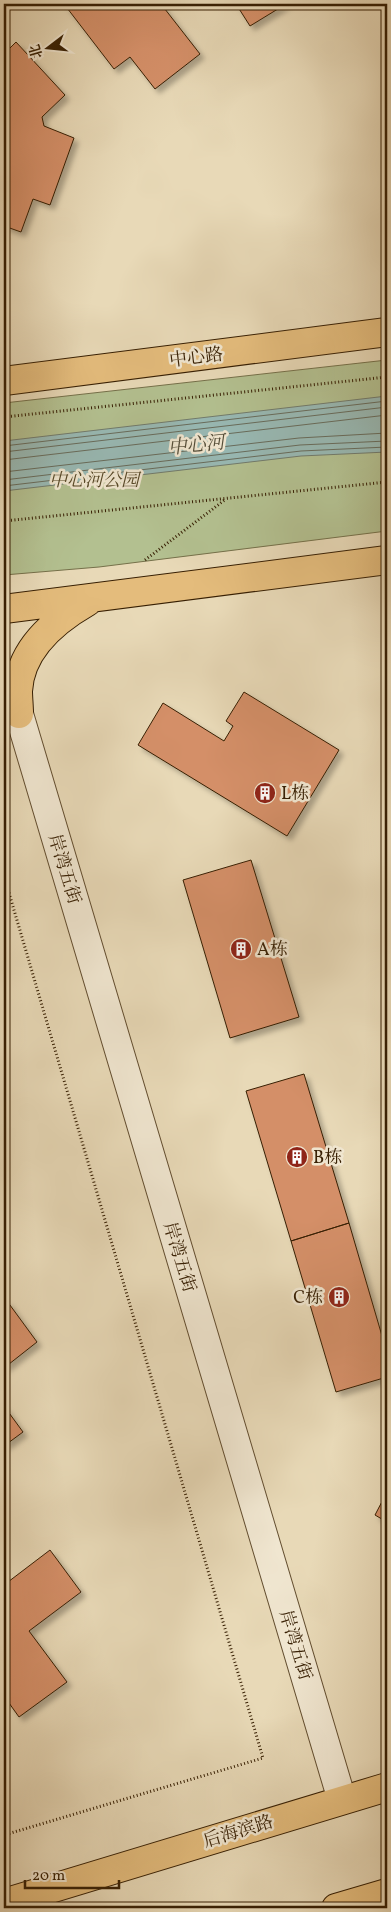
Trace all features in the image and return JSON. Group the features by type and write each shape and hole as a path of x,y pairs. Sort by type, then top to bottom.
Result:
{"main road":[{"name":"中心路","path":"4,381 387,332"},
{"path":"4,609 387,560"},
{"path":"19,714 18,689 28,655 44,633 66,614 95,598"},
{"path":"4,684 19,714"},
{"name":"后海滨路","path":"4,1903 387,1787"},
{"path":"336,1908 387,1893"}],"street":[{"name":"岸湾五街","path":"19,714 342,1800"}],"path":[{"path":"4,417 387,377"},
{"path":"4,521 387,482"},
{"path":"141,563 226,498"},
{"path":"4,876 263,1758 4,1835"}],"green space":[{"name":"中心河公园","path":"387,360 387,531 99,567 4,575 4,403"}],"water":[{"name":"中心河","path":"387,396 387,452 301,456 4,491 4,441"}],"building":[{"path":"64,4 161,4 200,54 155,89 130,57 114,69"},
{"path":"236,4 286,4 250,26"},
{"path":"16,42 65,95 42,117 44,126 74,138 50,205 33,199 21,232 4,226 4,54"},
{"name":"L栋","path":"244,692 339,750 287,836 138,745 163,703 224,741 233,726 226,721"},
{"name":"A栋","path":"251,860 299,1017 230,1038 183,880"},
{"name":"B栋","path":"304,1074 349,1223 291,1241 246,1091"},
{"name":"C栋","path":"349,1223 387,1353 387,1377 336,1392 291,1241"},
{"path":"7,1301 37,1342 4,1368 4,1303"},
{"path":"4,1406 23,1432 4,1446"},
{"path":"387,1492 387,1522 375,1515"},
{"path":"50,1550 81,1592 29,1631 67,1682 19,1717 4,1696 4,1585"}],"place":[{"name":"L栋","path":"265,793"},
{"name":"A栋","path":"241,949"},
{"name":"B栋","path":"297,1157"},
{"name":"C栋","path":"339,1297"}]}
